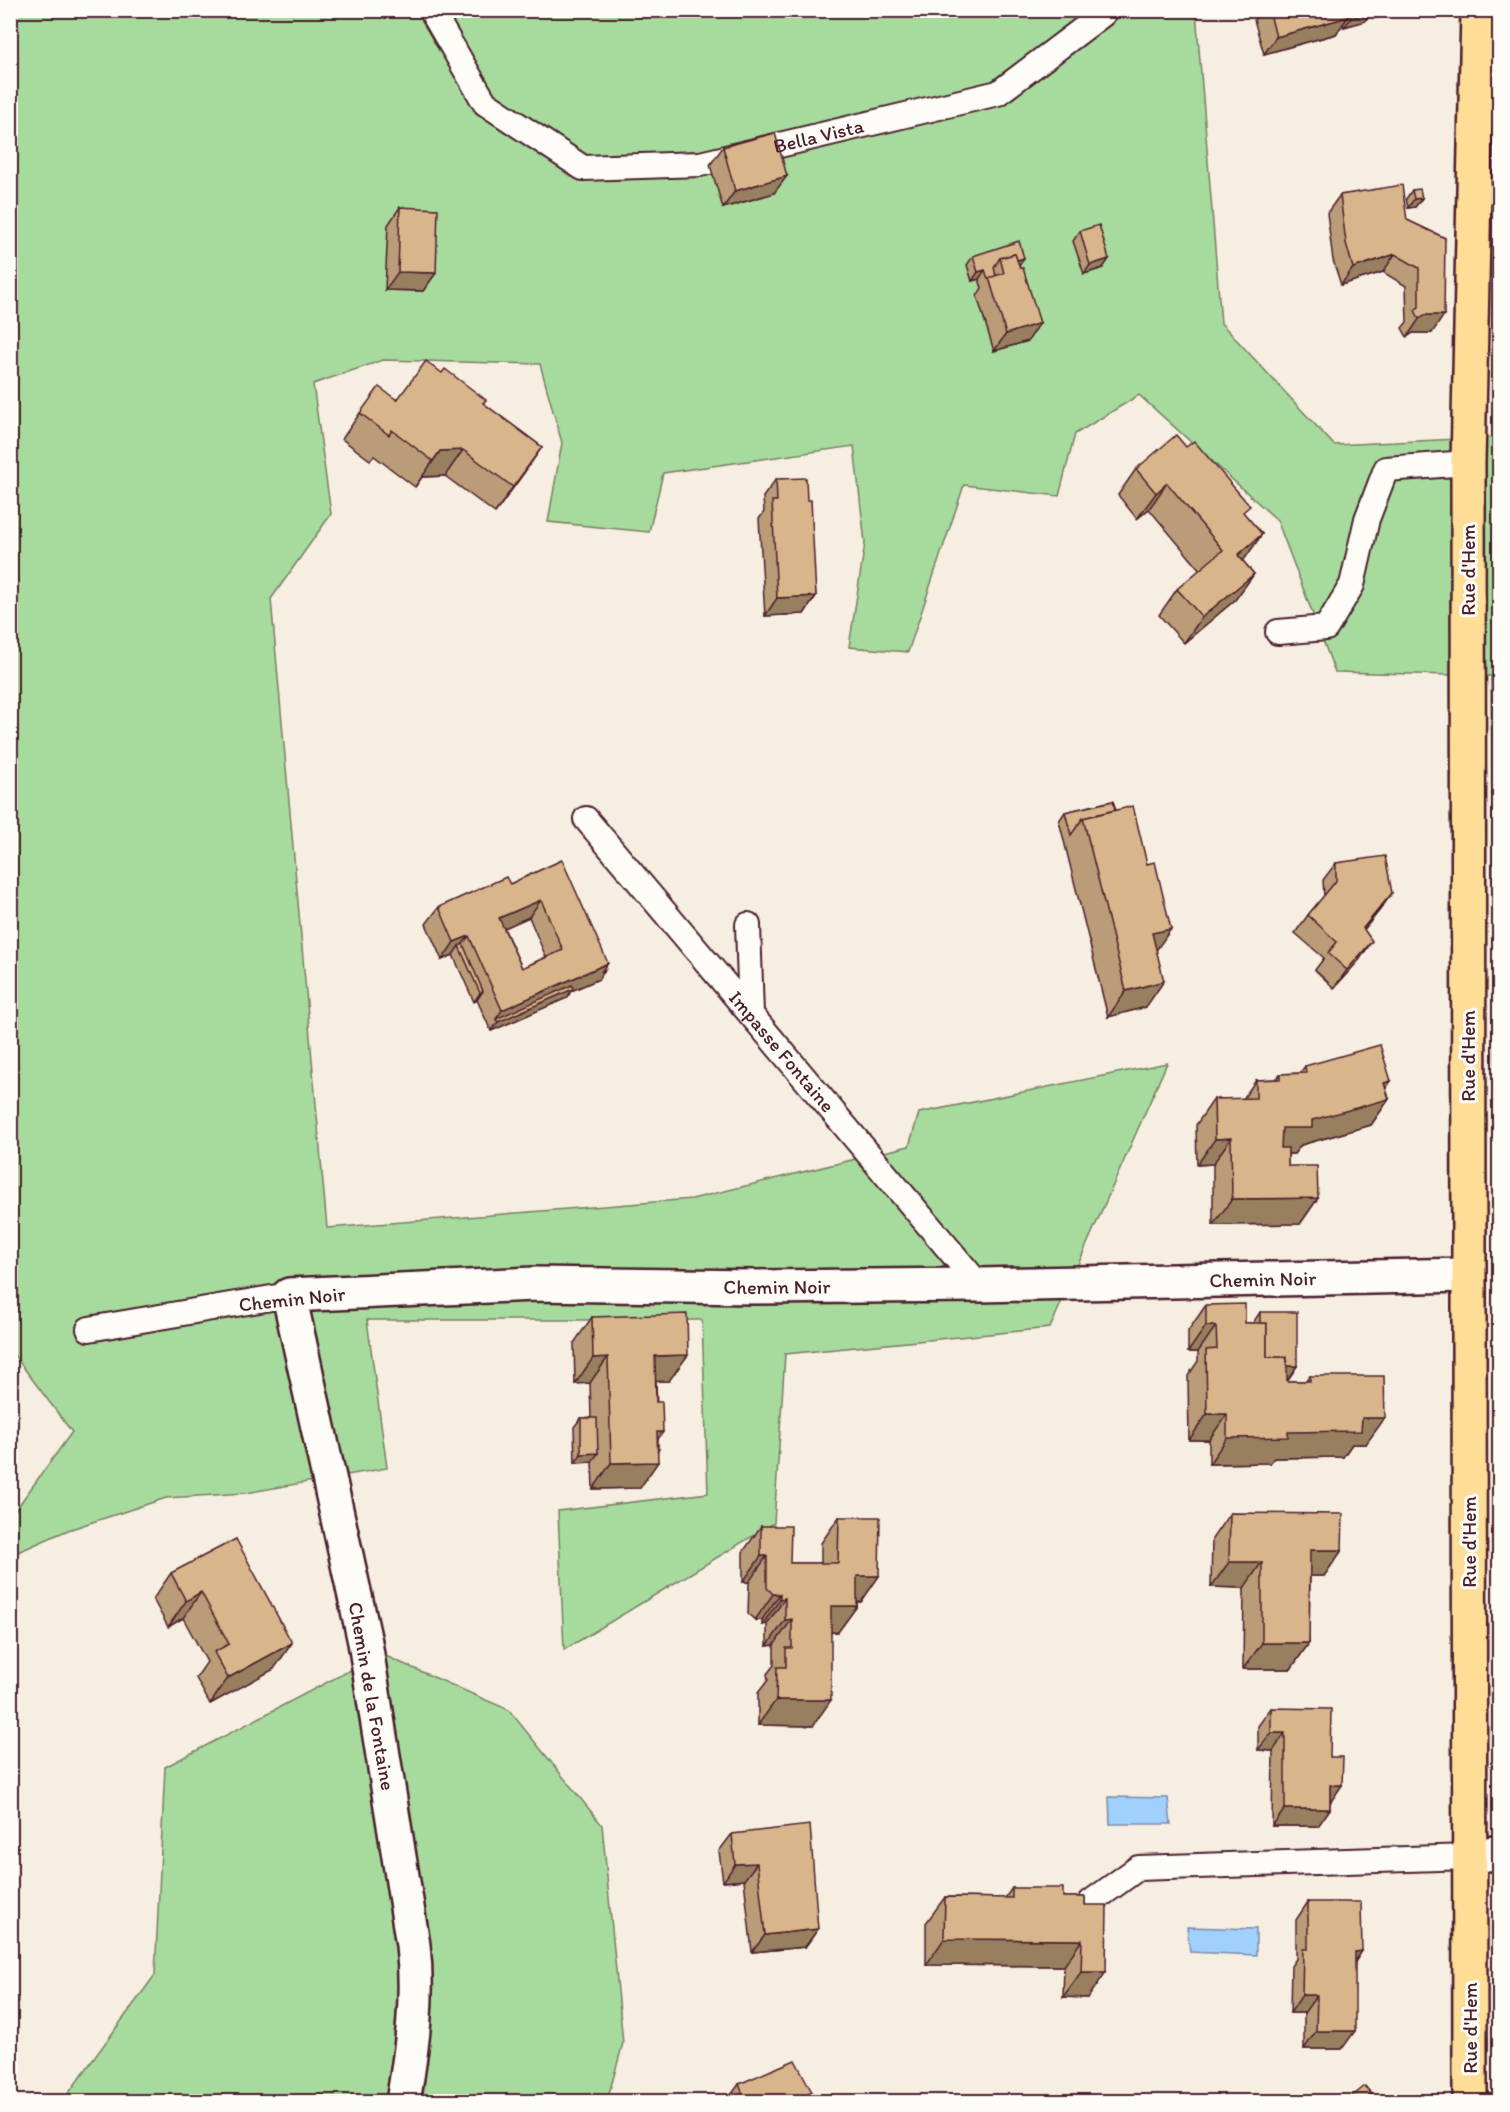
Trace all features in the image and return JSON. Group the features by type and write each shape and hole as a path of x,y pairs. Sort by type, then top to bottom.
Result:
{"main road":[{"name":"Rue d'Hem","path":"1470,2102 1484,1854 1468,1275 1468,463 1478,10"}],"street":[{"name":"Chemin Noir","path":"290,1295 534,1284 755,1287 979,1285 1468,1275"},
{"name":"Chemin de la Fontaine","path":"290,1295 365,1642 413,1945 416,2009 414,2038 403,2102"}],"lane":[{"name":"Bella Vista","path":"431,10 485,103 583,168 700,164 998,93 1103,14 1104,10"},
{"path":"1278,632 1326,627 1352,585 1367,519 1386,469 1468,463"},
{"name":"Impasse Fontaine","path":"586,819 979,1285"},
{"path":"748,925 751,1014"},
{"name":"Chemin Noir","path":"89,1329 290,1295"},
{"path":"1091,1902 1138,1868 1422,1860 1484,1854"}],"green space":[{"path":"11,11 1196,11 1221,323 1334,445 1499,437 1499,1325 1491,676 1335,672 1277,520 1139,395 1075,434 1059,496 964,485 908,652 849,647 865,543 854,446 663,473 649,532 548,522 562,443 540,364 383,360 313,384 331,514 271,599 327,1228 692,1199 909,1146 919,1113 1167,1063 1050,1328 785,1354 774,1523 564,1650 558,1511 708,1493 702,1320 367,1320 387,1468 246,1493 166,1498 68,1530 11,1555 11,1516 72,1432 11,1351"},
{"path":"381,1654 509,1710 602,1825 623,2043 607,2101 62,2102 155,1975 165,1767"}],"water":[{"path":"1109,1797 1168,1798 1171,1824 1110,1824"},
{"path":"1187,1927 1256,1929 1256,1955 1190,1952"}],"building":[{"path":"1269,10 1346,10 1348,17 1276,37"},
{"path":"1349,10 1371,10 1371,12 1351,18"},
{"path":"775,133 787,176 735,191 723,147"},
{"path":"1402,185 1407,220 1445,238 1444,315 1425,315 1419,319 1415,310 1419,307 1419,268 1395,254 1353,268 1346,243 1340,195"},
{"path":"1420,189 1422,198 1414,199 1412,190"},
{"path":"400,207 438,209 436,273 398,272"},
{"path":"1099,225 1109,259 1090,265 1080,231"},
{"path":"1019,241 1024,258 1017,260 1015,254 1000,258 994,267 996,276 988,279 985,270 978,272 973,256"},
{"path":"1015,254 1020,268 1023,268 1040,323 1006,334 989,278 1004,273 1000,258"},
{"path":"426,361 442,373 445,369 486,400 483,403 542,447 513,487 463,450 440,451 433,461 392,430 389,435 360,413 379,387 397,400"},
{"path":"1176,435 1186,447 1194,441 1250,506 1243,512 1262,534 1238,555 1254,574 1202,617 1177,589 1223,550 1167,483 1156,493 1136,469"},
{"path":"806,478 807,500 811,500 816,596 777,598 772,501 777,501 776,479"},
{"path":"1113,801 1115,810 1083,818 1071,835 1065,812"},
{"path":"1133,806 1147,864 1155,862 1171,929 1152,933 1164,981 1126,991 1083,818"},
{"path":"1385,856 1392,893 1363,928 1372,941 1347,970 1328,953 1337,942 1308,915 1336,881 1336,863"},
{"path":"562,860 608,963 502,1010 469,936 454,942 439,907 506,877 510,884","holes":["541,900 563,950 522,968 499,918"]},
{"path":"463,944 483,991 480,993 459,946"},
{"path":"572,985 573,989 498,1022 496,1019"},
{"path":"1380,1045 1391,1081 1384,1083 1389,1099 1312,1120 1312,1128 1282,1128 1281,1148 1288,1148 1288,1166 1317,1166 1318,1198 1232,1199 1231,1138 1215,1139 1214,1099 1256,1098 1256,1080 1280,1079 1280,1074 1306,1073 1305,1066"},
{"path":"1245,1304 1245,1323 1267,1323 1267,1357 1287,1357 1287,1381 1310,1381 1310,1376 1384,1376 1385,1418 1362,1418 1361,1431 1288,1432 1288,1437 1227,1438 1227,1414 1207,1414 1206,1350 1217,1349 1216,1326 1206,1326 1206,1305"},
{"path":"1260,1312 1297,1312 1297,1366 1287,1366 1287,1357 1267,1357 1267,1323 1260,1323"},
{"path":"687,1314 688,1355 655,1356 656,1402 662,1402 663,1432 657,1432 658,1462 611,1463 608,1357 593,1358 592,1317"},
{"path":"581,1418 597,1418 598,1453 581,1454"},
{"path":"1230,1513 1343,1514 1342,1550 1310,1550 1309,1643 1262,1643 1262,1562 1229,1562"},
{"path":"839,1517 880,1517 879,1576 857,1576 857,1606 831,1606 831,1700 776,1700 777,1667 786,1667 786,1648 792,1648 792,1619 785,1620 785,1598 780,1599 780,1594 773,1594 767,1588 767,1556 761,1556 761,1526 791,1526 790,1563 838,1563"},
{"path":"236,1539 292,1643 228,1678 214,1652 229,1644 201,1592 186,1601 171,1573"},
{"path":"1271,1708 1331,1709 1330,1757 1343,1757 1342,1785 1330,1785 1330,1809 1285,1809 1285,1733 1271,1733"},
{"path":"810,1825 818,1929 765,1935 757,1863 735,1864 732,1834"},
{"path":"1012,1888 1063,1888 1063,1897 1085,1897 1085,1905 1107,1905 1106,1972 1081,1972 1082,1940 944,1939 945,1897 1012,1898"},
{"path":"1308,1902 1361,1902 1362,1951 1355,1952 1355,2031 1316,2031 1317,1995 1302,1995 1303,1949 1308,1949"},
{"path":"795,2060 812,2092 809,2093 813,2102 746,2102 739,2084"},
{"path":"1365,2086 1378,2102 1345,2102"}]}
